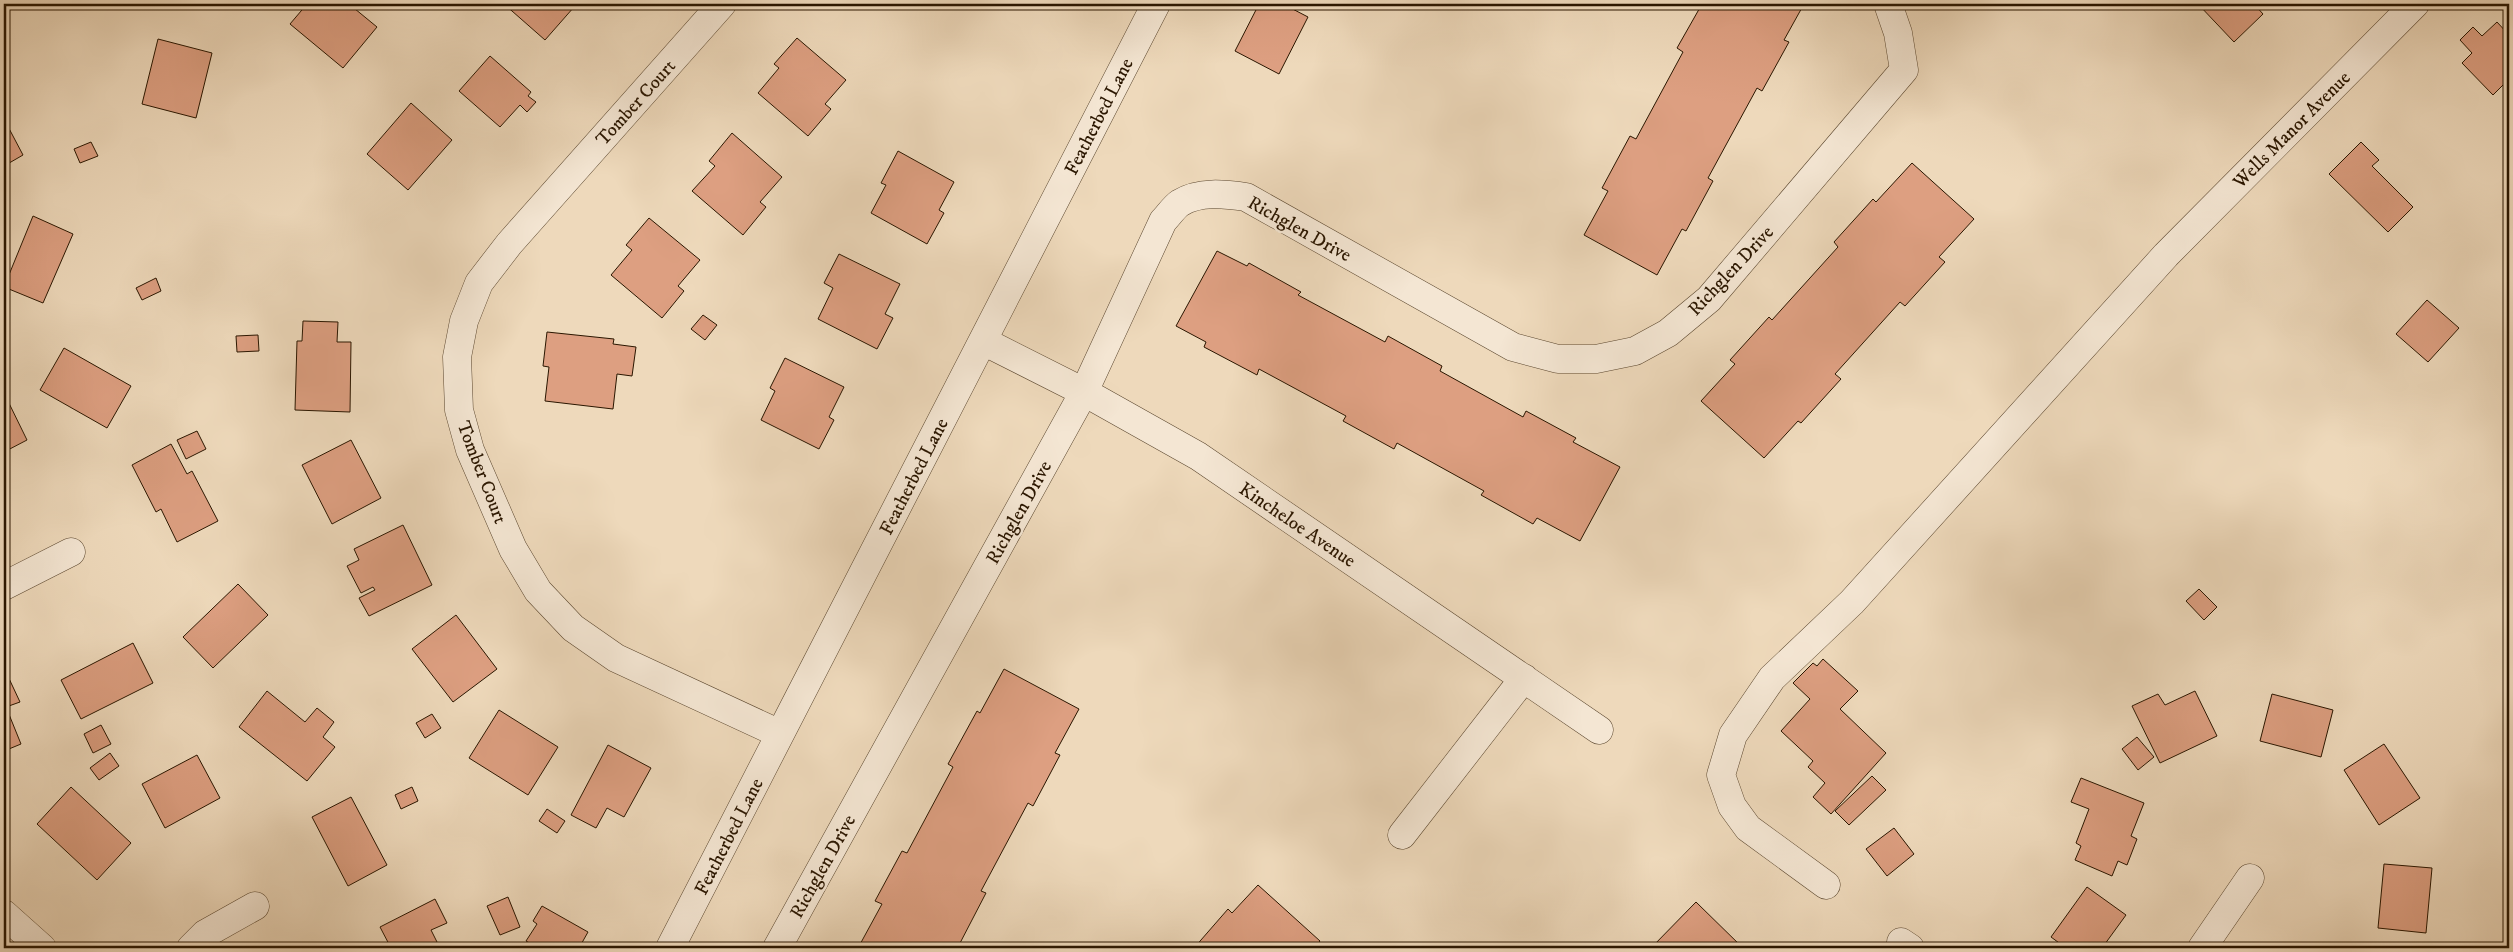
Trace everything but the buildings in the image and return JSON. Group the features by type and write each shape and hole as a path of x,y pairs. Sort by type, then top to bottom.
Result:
{"street":[{"name":"Tomber Court","path":"722,4 509,244 479,283 464,321 457,357 459,410 470,450 513,549 538,591 573,628 616,658 780,734"},
{"name":"Featherbed Lane","path":"670,948 1156,4"},
{"name":"Richglen Drive","path":"777,948 1084,392 1163,221 1179,204 1198,196 1220,193 1246,197 1513,347 1558,359 1596,359 1635,352 1668,333 1709,299 1904,70 1898,33 1888,4"},
{"name":"Wells Manor Avenue","path":"1826,885 1748,828 1732,806 1722,775 1733,735 1772,678 1852,602 2166,255 2416,4"},
{"name":"Kincheloe Avenue","path":"983,340 1084,392 1198,456 1600,730"},
{"path":"4,586 71,552"},
{"path":"1402,835 1524,678"},
{"path":"2202,948 2250,878"},
{"path":"191,948 205,934 256,906"},
{"path":"4,914 42,948"}]}
